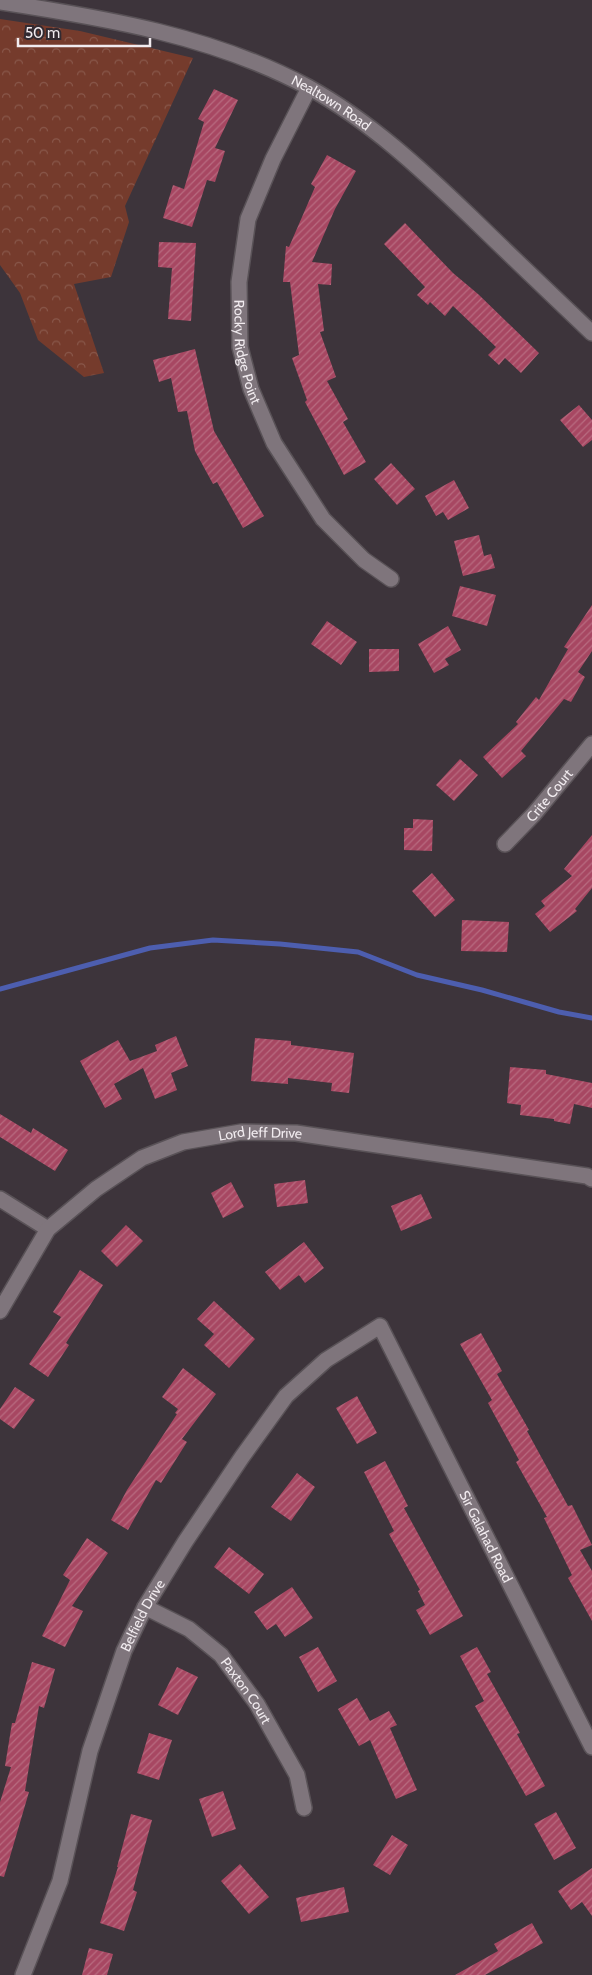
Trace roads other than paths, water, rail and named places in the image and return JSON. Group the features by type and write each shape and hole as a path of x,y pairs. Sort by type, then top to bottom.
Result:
{"street":[{"name":"Nealtown Road","path":"0,2 71,13 197,42 273,69 309,88 362,122 394,146 592,334"},
{"name":"Rocky Ridge Point","path":"309,88 273,159 248,219 239,282 240,347 251,390 274,443 323,519 364,560 392,579"},
{"name":"Crite Court","path":"505,844 534,814 592,744"},
{"name":"Lord Jeff Drive","path":"0,1311 48,1229 96,1189 142,1158 183,1142 241,1132 296,1133 587,1176 592,1179"},
{"path":"0,1199 48,1229"},
{"name":"Belfield Drive","path":"23,1975 60,1881 77,1804 96,1732 124,1651 145,1607 226,1480 286,1396 326,1360 380,1326"},
{"name":"Sir Galahad Road","path":"380,1326 590,1737"},
{"name":"Paxton Court","path":"145,1607 189,1629 221,1655 257,1704 297,1775 304,1808"}],"waterway":[{"path":"0,989 150,948 213,940 280,944 358,952 417,975 482,990 559,1012 592,1018"}]}
